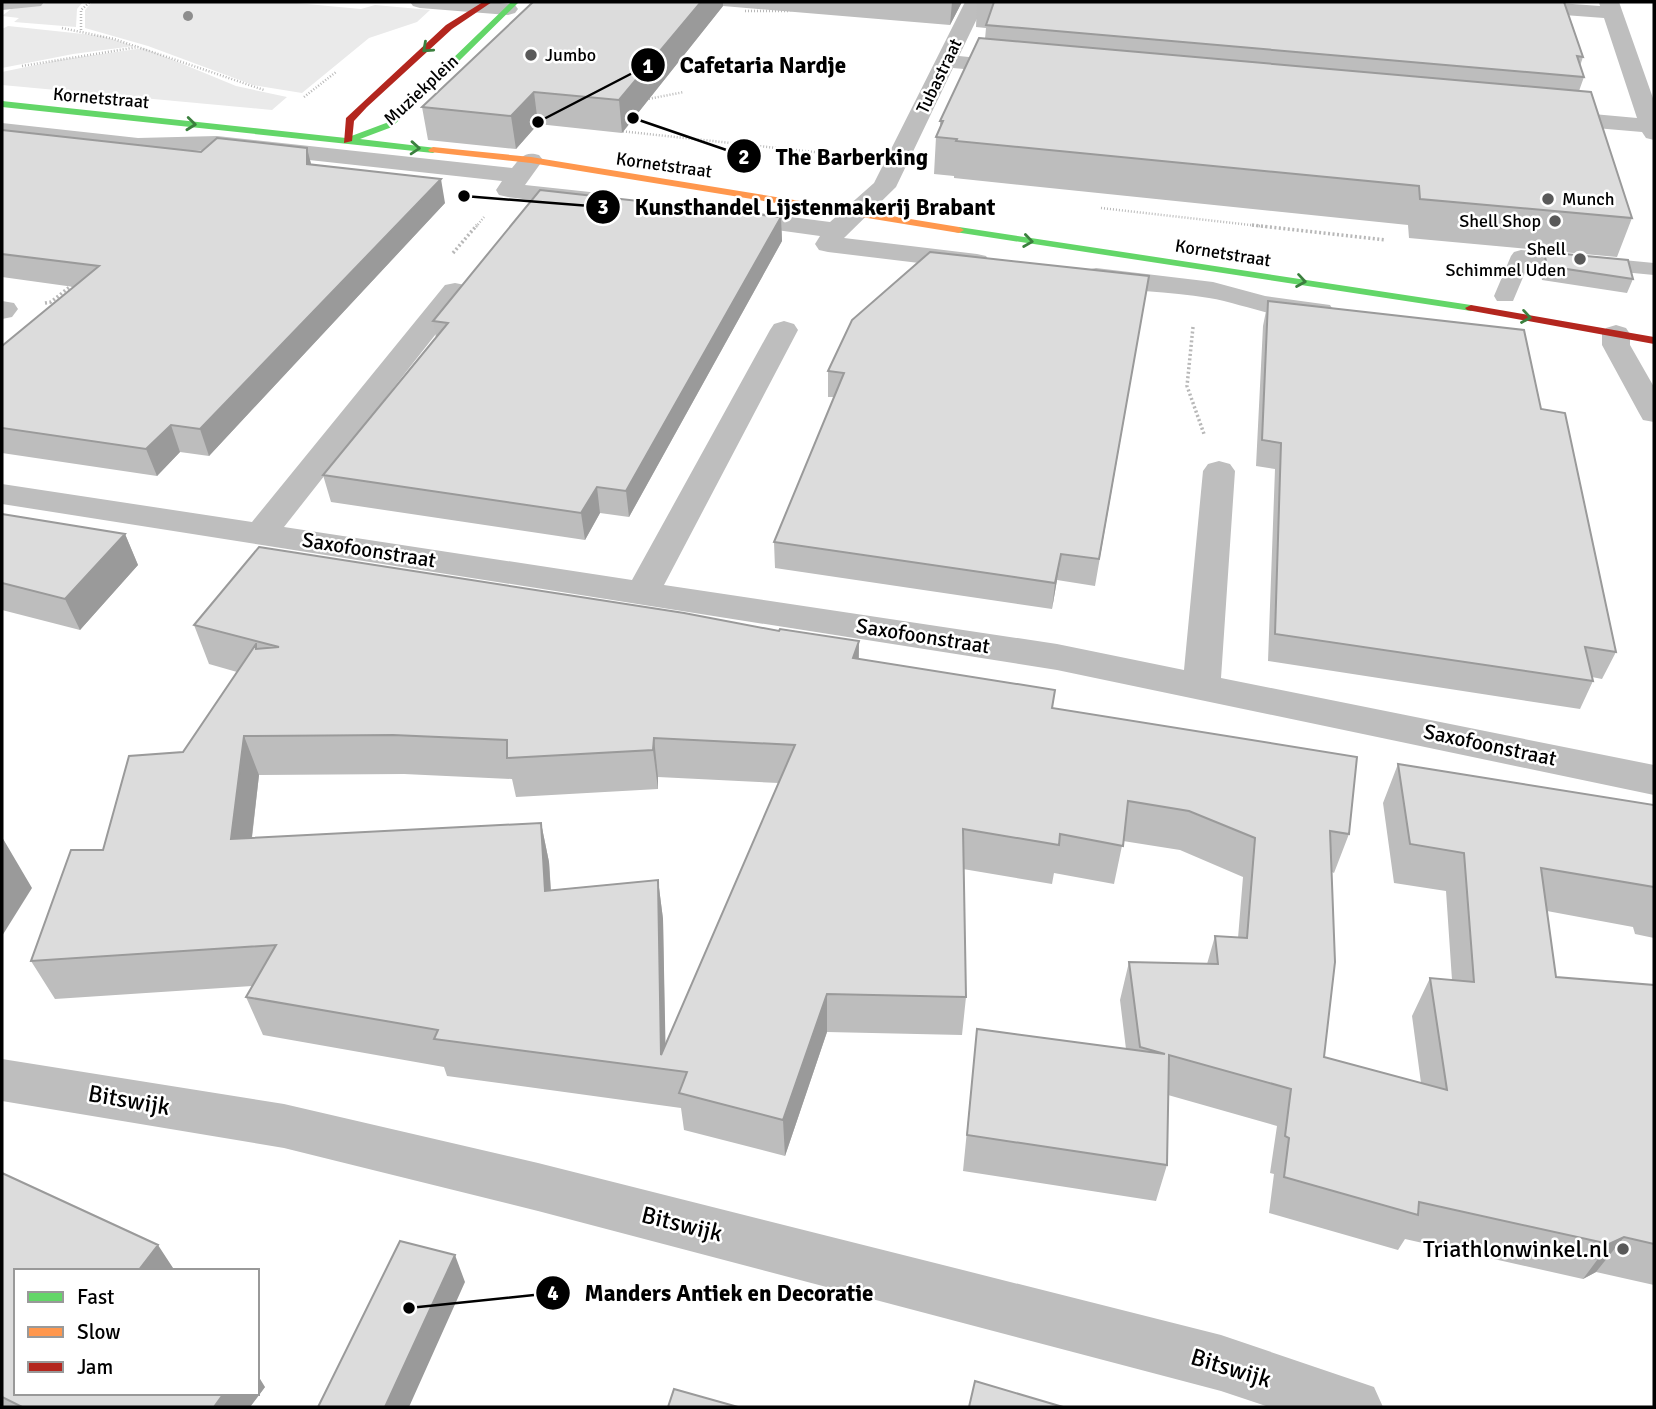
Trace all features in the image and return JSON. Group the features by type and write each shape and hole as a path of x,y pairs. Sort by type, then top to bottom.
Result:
{"street":[{"path":"4,6 34,2"},
{"name":"Muziekplein","path":"420,2 511,5"},
{"name":"Tubastraat","path":"861,206 884,187 975,2"},
{"path":"1471,2 1611,7 1653,130 1527,115"},
{"name":"Muziekplein","path":"485,4 449,27 342,120 347,141 389,125 511,5"},
{"path":"947,61 1044,70"},
{"name":"Kornetstraat","path":"2,89 92,97"},
{"name":"Kornetstraat","path":"2,104 347,141 519,175 617,203"},
{"path":"342,120 412,127"},
{"name":"Kornetstraat","path":"2,130 189,148 217,143 519,175 861,206 1210,282 1264,304 1485,331"},
{"name":"Kornetstraat","path":"492,140 641,161"},
{"path":"861,206 828,244 1007,265"},
{"name":"Kornetstraat","path":"700,213 861,206"},
{"name":"Kornetstraat","path":"1075,274 1210,282 1654,341"},
{"name":"Saxofoonstraat","path":"261,533 455,291"},
{"path":"642,593 783,330"},
{"path":"1616,334 1616,345 1654,413"},
{"path":"1202,685 1219,471"},
{"name":"Saxofoonstraat","path":"2,494 1057,657 1654,780"},
{"name":"Bitswijk","path":"2,1080 284,1126 538,1187 1221,1363 1354,1407"}],"lane":[{"path":"1506,296 1521,256 1654,270"}],"path":[{"path":"81,30 81,10 90,2"},
{"path":"745,11 790,11 796,2"},
{"path":"55,28 81,30 142,46 215,76 274,93"},
{"path":"18,67 142,46"},
{"path":"635,102 684,92"},
{"path":"618,131 898,161"},
{"path":"455,291 436,273 519,175"},
{"path":"1094,208 1386,240"},
{"path":"3,310 51,302 81,277"},
{"path":"1210,282 1186,386 1219,471"}],"shaded area":[{"path":"52,2 83,2 77,9 76,27 14,22 19,18 2,16 11,9"},
{"path":"92,2 285,2 361,9 375,5 430,10 417,22 369,38 302,93 253,85 148,46 85,28 85,10"},
{"path":"8,26 102,36 134,46 73,54 2,68 2,29"},
{"path":"144,48 236,86 287,97 272,110 2,85 2,72 59,60"}],"building":[{"path":"533,2 701,2 619,100 534,92 511,116 422,107"},
{"path":"994,2 1564,2 1583,57 1577,56 1584,77 986,25"},
{"path":"979,38 1591,92 1632,218 1420,199 1419,186 936,137 943,121 940,121"},
{"path":"2,130 201,152 217,138 307,148 307,164 441,179 200,429 171,425 146,449 2,428 2,346 99,266 2,254"},
{"path":"540,190 781,217 626,491 597,487 581,513 323,475 448,323 433,321"},
{"path":"930,252 1149,276 1099,559 1061,554 1055,583 774,542 844,373 828,371 852,320"},
{"path":"1544,252 1628,260 1633,279 1547,266"},
{"path":"1268,301 1524,330 1541,409 1565,413 1616,652 1585,647 1593,681 1275,634 1281,443 1262,440"},
{"path":"2,514 125,534 65,599 2,583"},
{"path":"259,547 684,613 779,631 780,629 859,641 853,658 1055,690 1052,708 1357,757 1349,834 1330,831 1335,962 1324,1057 1447,1090 1430,978 1474,982 1464,853 1410,844 1398,764 1654,805 1654,887 1541,868 1556,977 1654,985 1654,1244 1624,1237 1609,1244 1419,1202 1418,1215 1284,1177 1289,1138 1285,1136 1291,1089 1169,1055 1167,1165 967,1135 977,1029 1165,1054 1140,1047 1129,962 1218,964 1215,936 1247,938 1255,838 1189,811 1128,801 1123,846 1060,834 1059,845 963,829 966,997 827,994 783,1120 679,1093 687,1072 434,1039 438,1030 246,997 276,945 31,961 71,850 103,850 129,756 183,752 256,644 256,649 279,647 194,625","holes":["393,735 507,740 507,758 653,750 654,738 795,745 661,1055 658,880 545,891 541,823 231,839 244,736"]},
{"path":"2,1173 158,1245 140,1269 14,1269 14,1395 223,1395 214,1407 22,1407 2,1397"},
{"path":"400,1241 455,1255 385,1407 318,1407"},
{"path":"975,1381 1063,1407 969,1407"},
{"path":"674,1389 738,1407 668,1407"}],"traffic: fast":[{"path":"347,141 389,125 515,2"},
{"path":"2,104 433,150"},
{"path":"959,230 1471,308"}],"traffic: slow":[{"path":"433,150 531,160 959,230"}],"traffic: jam":[{"path":"347,141 349,120 364,105 449,27 488,2"},
{"path":"1471,308 1654,341"}],"place":[{"name":"Jumbo","path":"531,55"},
{"name":"The Barberking","path":"633,118"},
{"name":"Cafetaria Nardje","path":"538,122"},
{"name":"Kunsthandel Lijstenmakerij Brabant","path":"464,196"},
{"name":"Munch","path":"1548,199"},
{"name":"Shell Shop","path":"1555,221"},
{"name":"Shell Schimmel Uden","path":"1580,259"},
{"name":"Triathlonwinkel.nl","path":"1623,1249"},
{"name":"Manders Antiek en Decoratie","path":"409,1308"}]}
